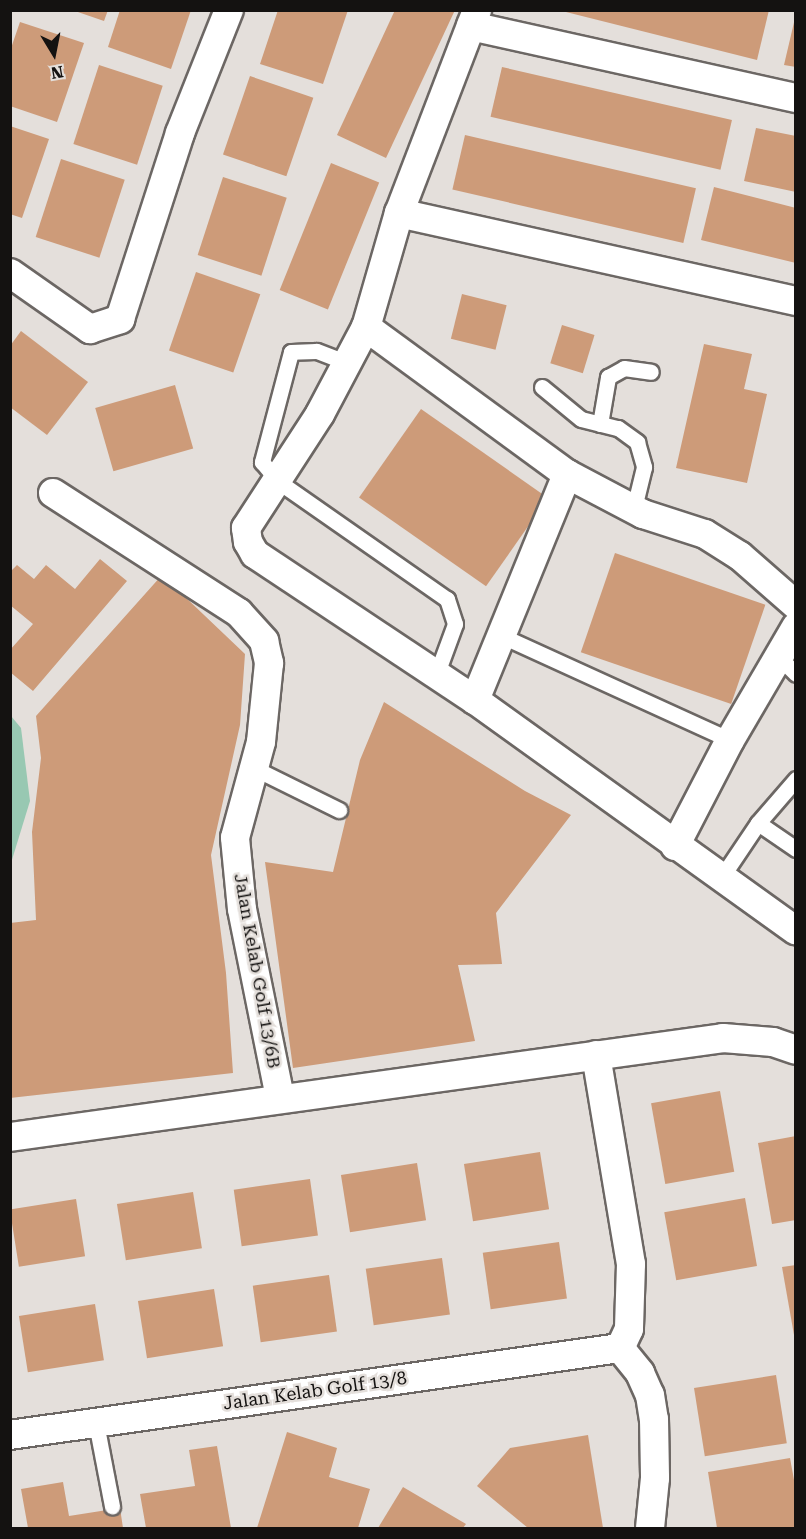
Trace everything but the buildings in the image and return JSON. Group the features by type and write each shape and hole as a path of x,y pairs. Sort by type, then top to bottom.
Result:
{"street":[{"path":"10,273 90,329 107,327 120,319 180,133 230,10"},
{"path":"795,98 474,18 399,213 366,327 348,363 279,482 246,528 255,554 475,700 795,931"},
{"path":"399,213 795,301"},
{"path":"366,327 567,474 634,507 705,534 740,556 795,605"},
{"path":"475,700 567,474"},
{"name":"Jalan Kelab Golf 13/6B","path":"53,493 239,613 264,641 269,663 261,742 235,838 242,909 280,1097"},
{"path":"675,846 730,740 787,665 795,627"},
{"path":"10,1137 280,1097 723,1038 773,1042 795,1050"},
{"path":"596,1055 631,1264 629,1329 620,1348 640,1373 650,1395 655,1478 650,1528"},
{"name":"Jalan Kelab Golf 13/8","path":"10,1435 620,1348"}],"lane":[{"path":"348,363 297,349 287,359 262,462 279,482 447,599 455,624 437,674"},
{"path":"600,424 608,377 624,368 651,372"},
{"path":"542,387 581,419 618,428 637,442 644,467 634,507"},
{"path":"502,636 730,740"},
{"path":"254,768 339,810"},
{"path":"721,878 758,823 795,779"},
{"path":"758,823 795,849"},
{"path":"96,1423 111,1506"}],"green space":[{"path":"11,716 21,728 30,801 11,863"}]}
